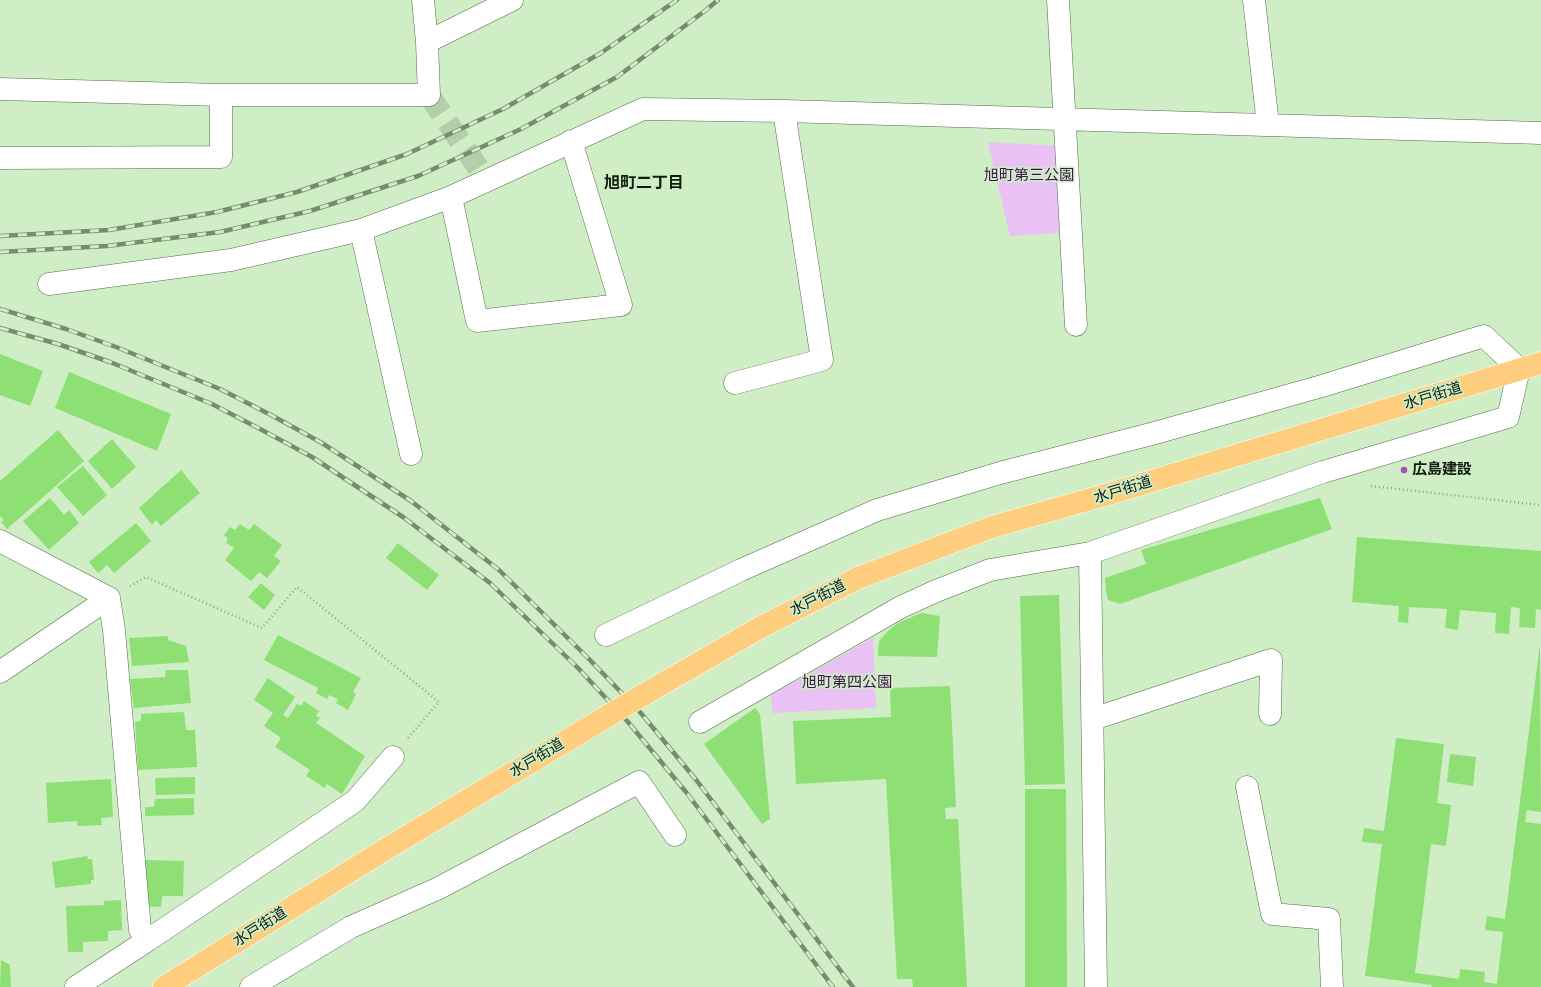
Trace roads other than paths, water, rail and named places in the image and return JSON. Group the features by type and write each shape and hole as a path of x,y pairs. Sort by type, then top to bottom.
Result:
{"highway":[{"name":"水戸街道","path":"164,987 381,852 606,716 761,627 858,578 992,527 1109,494 1541,363"}],"street":[{"path":"0,90 221,95 429,95 427,42 423,0"},
{"path":"427,42 512,0"},
{"path":"1058,0 1076,326"},
{"path":"1254,0 1268,124"},
{"path":"0,158 221,156 221,95"},
{"path":"49,284 230,260 361,230 451,197 643,109 784,111 1541,133"},
{"path":"735,383 822,360 784,111"},
{"path":"451,197 477,320 620,305 571,141"},
{"path":"361,230 412,454"},
{"path":"606,635 741,570 877,510 1000,473 1155,433 1314,388 1484,336 1519,369 1508,417 1323,472 1090,553 990,570 936,591 901,607 700,722"},
{"path":"0,541 109,598"},
{"path":"1090,553 1096,987"},
{"path":"0,672 109,598"},
{"path":"109,598 114,630 140,930 148,940"},
{"path":"1093,719 1271,660 1270,714"},
{"path":"76,987 355,801 393,757"},
{"path":"251,987 351,927 439,888 639,782 675,835"},
{"path":"1247,787 1272,914 1329,918 1332,987"}],"tunnel":[{"path":"429,95 487,181"}],"railway":[{"path":"0,236 109,230 217,212 297,192 407,154 503,109 601,53 677,0"},
{"path":"0,252 107,246 220,232 310,211 418,176 521,129 617,77 718,0"},
{"path":"0,309 66,329 116,347 220,389 271,415 322,443 411,501 499,570 640,712 697,781 853,987"},
{"path":"0,328 58,344 110,362 212,404 262,430 312,457 403,517 490,583 578,668 628,722 686,792 833,987"}],"place":[{"name":"広島建設","path":"1404,470"}],"district":[{"name":"旭町二丁目","path":"644,183"}],"park label":[{"name":"旭町第三公園","path":"1029,176"},
{"name":"旭町第四公園","path":"847,683"}]}
